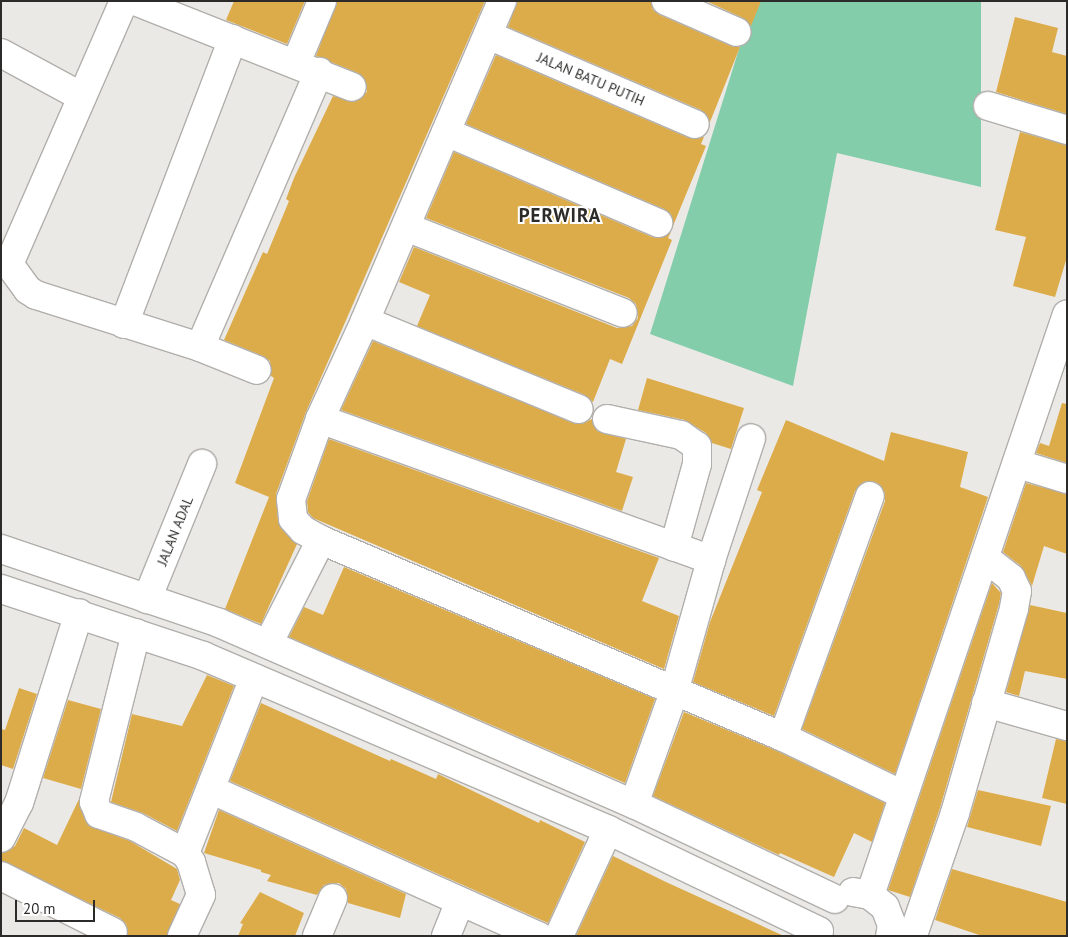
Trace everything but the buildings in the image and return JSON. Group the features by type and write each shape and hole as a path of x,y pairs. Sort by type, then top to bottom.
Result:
{"street":[{"path":"124,1 82,98 5,261 28,290 36,295 200,347 257,370"},
{"path":"135,1 352,87"},
{"path":"200,347 308,68 322,1"},
{"path":"502,1 366,321 320,419 291,500 293,519 303,530 321,540 783,737 902,794"},
{"path":"666,1 737,32"},
{"name":"JALAN BATU PUTIH","path":"488,34 694,124"},
{"path":"124,324 233,39"},
{"path":"1,53 82,98"},
{"path":"988,106 1067,130"},
{"path":"446,132 658,223"},
{"path":"406,227 623,313"},
{"path":"870,895 902,794 1018,464 1067,314"},
{"path":"366,321 579,409"},
{"path":"320,419 711,560"},
{"path":"607,419 681,435 697,446 697,464 674,548"},
{"path":"634,804 674,692 711,560 751,438"},
{"name":"JALAN ADAL","path":"148,598 202,464"},
{"path":"1018,464 1067,479"},
{"path":"783,737 870,496"},
{"path":"268,644 321,540"},
{"path":"1,549 148,598 218,623 268,644 421,713 634,804 834,899"},
{"path":"903,933 955,813 1017,591 1011,578 985,558"},
{"path":"3,594 79,613 203,656 608,830 820,933 822,913 834,899 852,892 870,895 885,907 903,933"},
{"path":"1,838 19,803 79,613"},
{"path":"136,633 94,802 99,814 136,827 185,853 191,862 201,895 182,936"},
{"path":"185,853 212,790 254,678"},
{"path":"986,703 1067,726"},
{"path":"407,745 421,713"},
{"path":"212,790 459,903 539,936"},
{"path":"559,936 608,830"},
{"path":"1,876 113,932"},
{"path":"317,936 333,898"},
{"path":"446,936 459,903"}],"green space":[{"path":"754,1 981,1 981,187 837,153 793,386 650,334"}],"district":[{"name":"PERWIRA","path":"560,216"}]}
